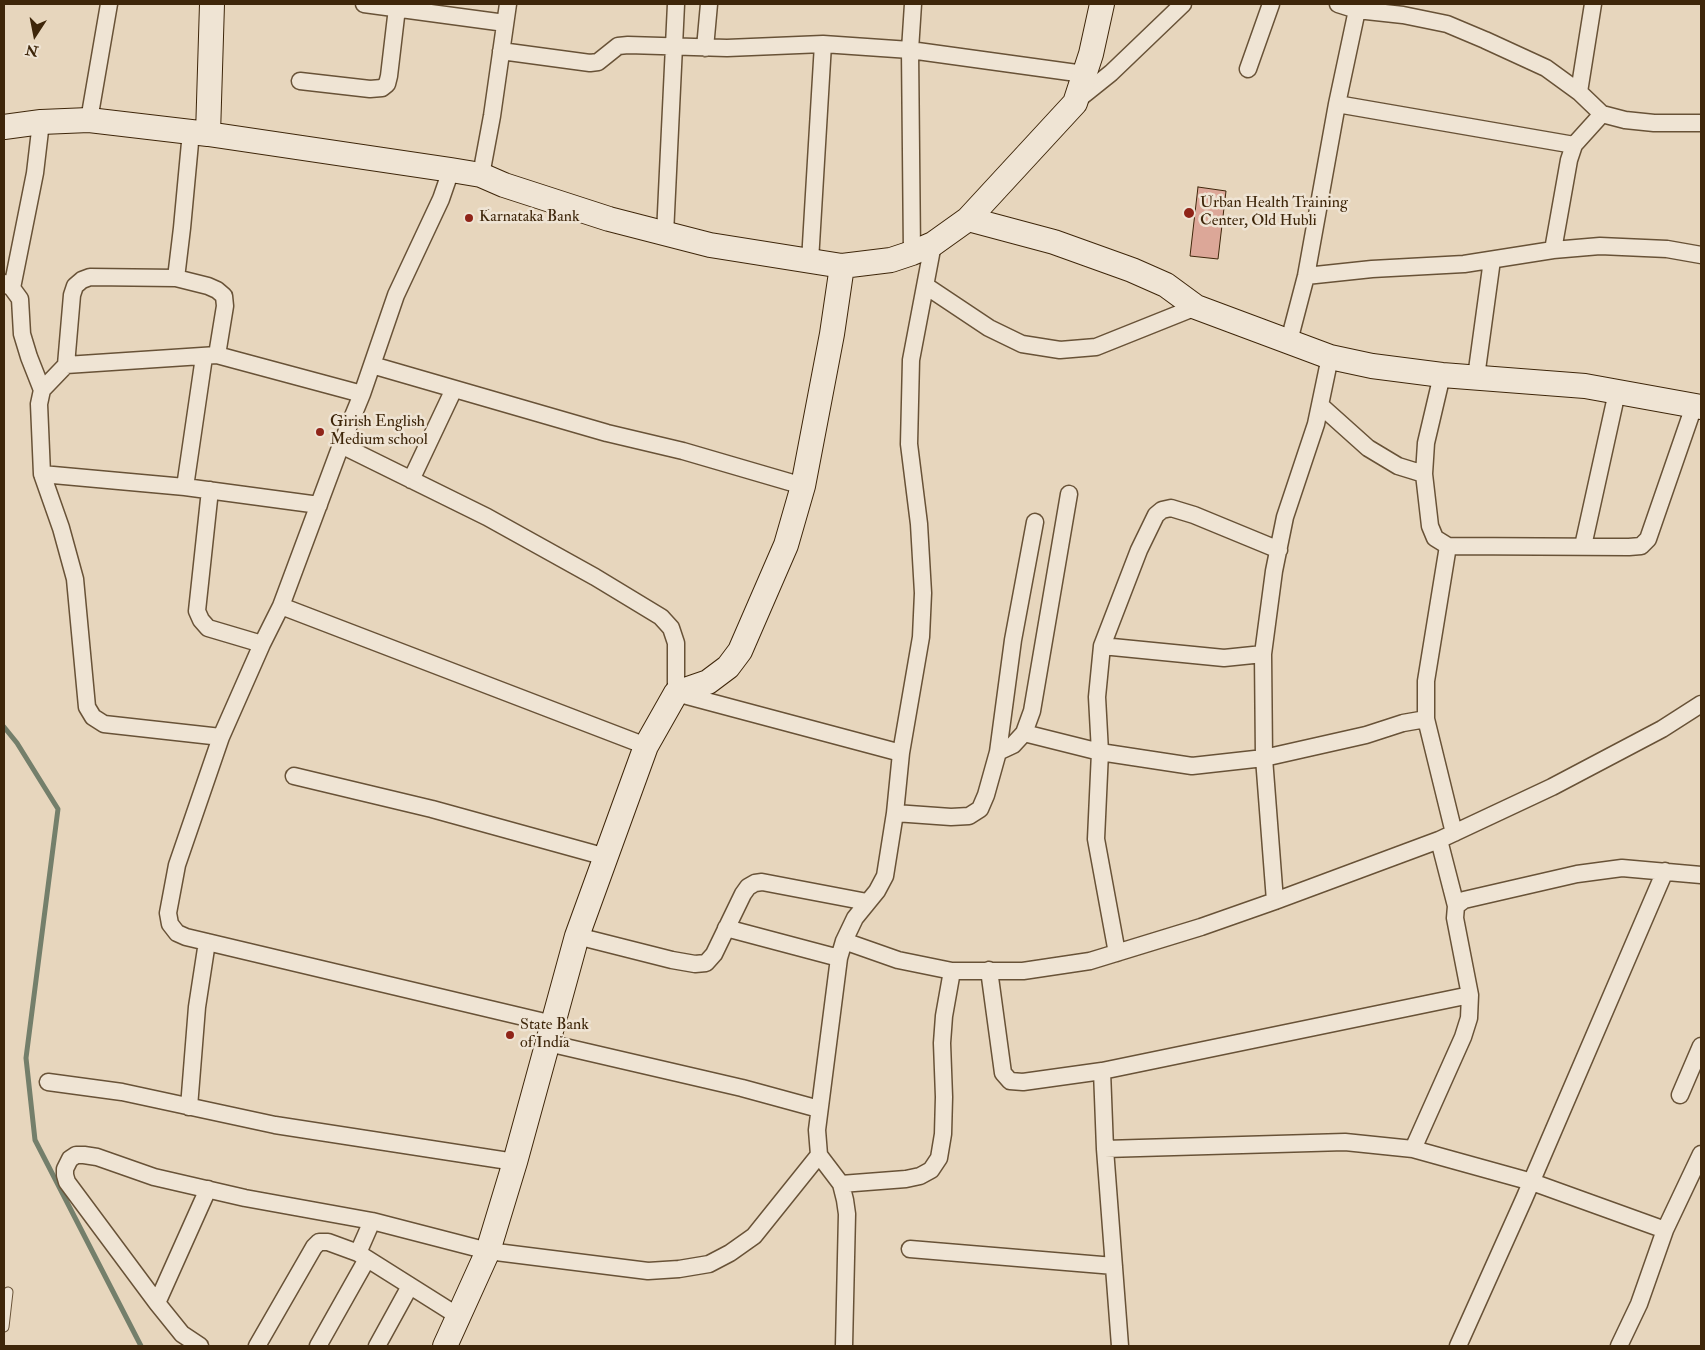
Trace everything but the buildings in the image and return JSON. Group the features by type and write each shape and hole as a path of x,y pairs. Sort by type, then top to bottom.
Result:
{"main road":[{"path":"200,133 212,4"},
{"path":"4,127 41,122 89,120 200,133 451,170 481,175 504,185 608,219 665,234 710,245 842,266 891,260 923,248 968,219 1075,103 1090,54 1102,4"},
{"path":"968,219 1054,242 1132,270 1166,285 1196,307 1330,357 1372,366 1442,375 1585,386 1698,406"},
{"path":"445,1346 488,1250 515,1162 577,936 646,746 676,693 708,682 728,667 740,651 786,545 803,486 832,334 842,266"}],"street":[{"path":"89,120 109,4"},
{"path":"364,4 505,23"},
{"path":"481,175 492,116 508,4"},
{"path":"665,234 676,4"},
{"path":"706,48 708,4"},
{"path":"844,1346 847,1214 841,1184 819,1154 817,1130 819,1109 839,958 844,941 855,918 866,902 877,891 885,876 895,813 900,753 921,637 923,593 919,524 909,444 911,360 926,286 910,50 913,4"},
{"path":"1075,103 1184,4"},
{"path":"1248,69 1271,4"},
{"path":"1338,4 1357,10 1403,15 1447,24 1546,68 1579,92 1602,114 1626,120 1654,123 1701,123"},
{"path":"1579,92 1593,4"},
{"path":"300,81 370,89 382,88 387,84 389,76 398,8"},
{"path":"1290,341 1306,276 1337,104 1357,10"},
{"path":"501,51 590,63 598,62 618,46 628,45 727,48 823,44 910,50 1084,74"},
{"path":"810,261 823,44"},
{"path":"1337,104 1574,145"},
{"path":"1553,250 1569,160 1574,145 1602,114"},
{"path":"41,122 35,173 8,285 20,299 22,334 42,390"},
{"path":"176,278 182,228 200,133"},
{"path":"451,170 441,199 396,295 362,394 281,606 221,737 177,865 168,913 170,924 177,933 208,942 819,1109"},
{"path":"1306,276 1464,264 1553,250 1600,246 1667,249 1701,256"},
{"path":"1476,377 1492,260"},
{"path":"185,487 210,356 225,306 224,296 218,290 208,286 176,278 90,277 82,280 75,286 72,295 66,365 42,390 39,404 42,474 75,579 87,706 93,717 104,724 221,737"},
{"path":"926,286 989,328 1022,344 1060,350 1096,346 1196,307"},
{"path":"66,365 210,356 362,394"},
{"path":"1275,902 1264,758 1263,654 1268,611 1285,517 1316,424 1330,357"},
{"path":"372,365 608,433 683,451 803,486"},
{"path":"1442,375 1426,443 1424,474 1430,526 1435,538 1448,546 1629,548 1641,546 1648,539 1698,406"},
{"path":"411,480 454,389"},
{"path":"1583,546 1617,392"},
{"path":"1320,405 1368,448 1398,466 1424,474"},
{"path":"341,445 487,517 595,577 661,617 671,628 676,643 676,693 900,753"},
{"path":"42,474 185,487 319,505"},
{"path":"210,490 197,611 201,620 208,628 262,644"},
{"path":"998,752 1013,745 1024,733 1032,711 1069,494"},
{"path":"1117,953 1096,839 1100,752 1097,697 1102,646 1140,550 1156,515 1162,510 1171,508 1278,550"},
{"path":"895,813 951,818 969,816 980,809 998,752 1013,640 1035,522"},
{"path":"1413,1149 1463,1037 1469,1018 1470,994 1455,918 1456,906 1447,836 1426,719 1426,681 1448,546"},
{"path":"281,606 646,746"},
{"path":"1102,646 1224,658 1263,654"},
{"path":"844,941 898,960 952,971 1023,971 1090,961 1275,902 1447,836 1552,787 1662,729 1701,704"},
{"path":"1024,733 1100,752 1192,766 1264,758 1366,735 1403,723 1426,719"},
{"path":"294,776 432,809 606,857"},
{"path":"1456,906 1464,900 1577,874 1622,868 1701,876"},
{"path":"1458,1346 1532,1182 1665,871"},
{"path":"577,936 672,960 695,964 706,963 714,954 743,894 748,886 755,883 762,882 866,902"},
{"path":"726,928 839,958"},
{"path":"189,1107 197,1007 208,942"},
{"path":"989,970 1003,1073 1010,1080 1023,1082 1102,1070 1470,994"},
{"path":"841,1184 906,1179 920,1176 931,1170 939,1158 944,1125 942,1043 944,1016 952,971"},
{"path":"1680,1095 1701,1046"},
{"path":"1102,1070 1105,1149 1120,1346"},
{"path":"48,1082 122,1092 275,1125 515,1162"},
{"path":"1105,1149 1345,1142 1413,1149 1532,1182 1665,1230"},
{"path":"200,1346 182,1334 157,1303 68,1182 65,1169 70,1159 84,1155 97,1157 154,1177 244,1198 372,1221 488,1250 648,1270 679,1269 709,1264 730,1253 754,1236 819,1154"},
{"path":"1619,1346 1639,1304 1665,1230 1701,1154"},
{"path":"157,1303 208,1189"},
{"path":"318,1346 362,1256 372,1221"},
{"path":"257,1346 314,1247 319,1242 328,1242 362,1256 458,1316"},
{"path":"910,1249 1114,1266"},
{"path":"377,1346 410,1286"}],"lane":[{"path":"4,1327 8,1292"}],"waterway":[{"path":"4,727 17,743 58,809 26,1058 35,1140 141,1346"}],"place":[{"name":"Urban Health Training Center, Old Hubli","path":"1189,213"},
{"name":"Karnataka Bank","path":"469,218"},
{"name":"Girish English Medium school","path":"320,432"},
{"name":"State Bank of India","path":"510,1035"}]}
